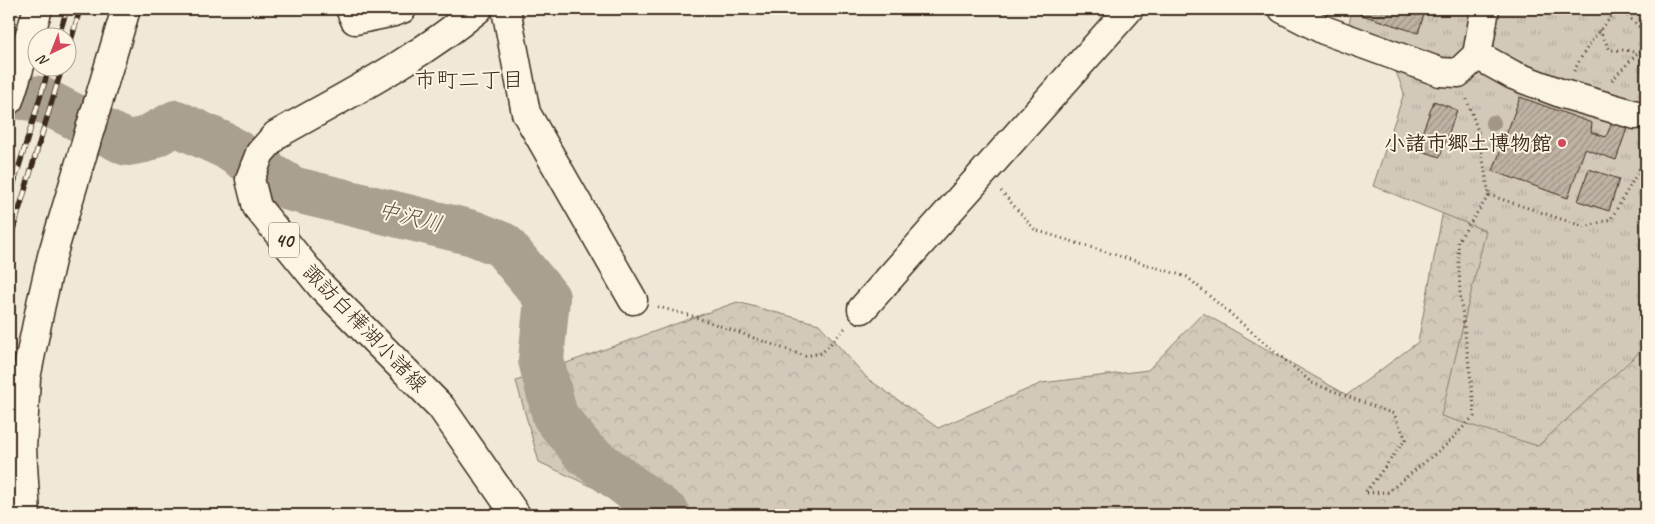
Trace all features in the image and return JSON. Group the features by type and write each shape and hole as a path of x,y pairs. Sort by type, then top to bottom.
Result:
{"street":[{"path":"9,100 38,9"},
{"path":"26,515 17,376 41,304 52,256 126,9"},
{"path":"350,9 356,20 402,9"},
{"name":"諏訪白樺湖小諸線","path":"478,9 462,23 406,61 276,135 260,153 250,179 257,207 321,286 441,407 516,515"},
{"path":"506,9 526,113 633,300"},
{"path":"862,309 1128,9"},
{"path":"1283,9 1324,30 1440,72 1467,64 1512,75 1563,94 1636,115"},
{"path":"1467,64 1485,9"}],"path":[{"path":"1563,94 1587,47 1599,30 1620,9 1646,33"},
{"path":"1599,30 1610,50 1626,50 1637,54"},
{"path":"1591,102 1646,44"},
{"path":"984,172 1035,230 1187,277 1312,383 1394,414 1406,439 1365,493 1388,492 1446,445 1474,416 1460,294 1458,241 1488,195 1467,64"},
{"path":"1488,195 1584,227 1611,219 1646,158"},
{"path":"633,300 692,316 805,356 822,352 862,309"}],"green space":[{"path":"1353,9 1646,9 1646,346 1538,446 1441,416 1486,231 1373,186 1404,93 1383,37 1348,26"},
{"path":"1646,9 1646,515 652,515 539,462 516,381 737,302 819,324 868,379 938,428 1042,383 1148,370 1203,313 1347,395 1418,342 1459,127"}],"building":[{"path":"1361,9 1426,9 1418,33 1359,14"},
{"name":"小諸市郷土博物館","path":"1520,97 1592,123 1591,132 1606,137 1612,122 1627,128 1616,160 1585,149 1568,198 1493,171"},
{"path":"1434,101 1457,110 1440,157 1416,149"},
{"path":"1589,169 1619,179 1609,211 1578,201"}],"waterway":[{"name":"中沢川","path":"9,93 40,99 127,143 144,140 176,123 226,146 292,189 473,233 503,245 547,298 541,360 555,416 585,453 668,515"}],"railway":[{"path":"61,28 67,9"},
{"path":"75,28 80,9"},
{"path":"9,199 46,78"},
{"path":"9,243 59,78"}],"place":[{"name":"小諸市郷土博物館","path":"1562,143"}],"district":[{"name":"市町二丁目","path":"469,80"}]}
